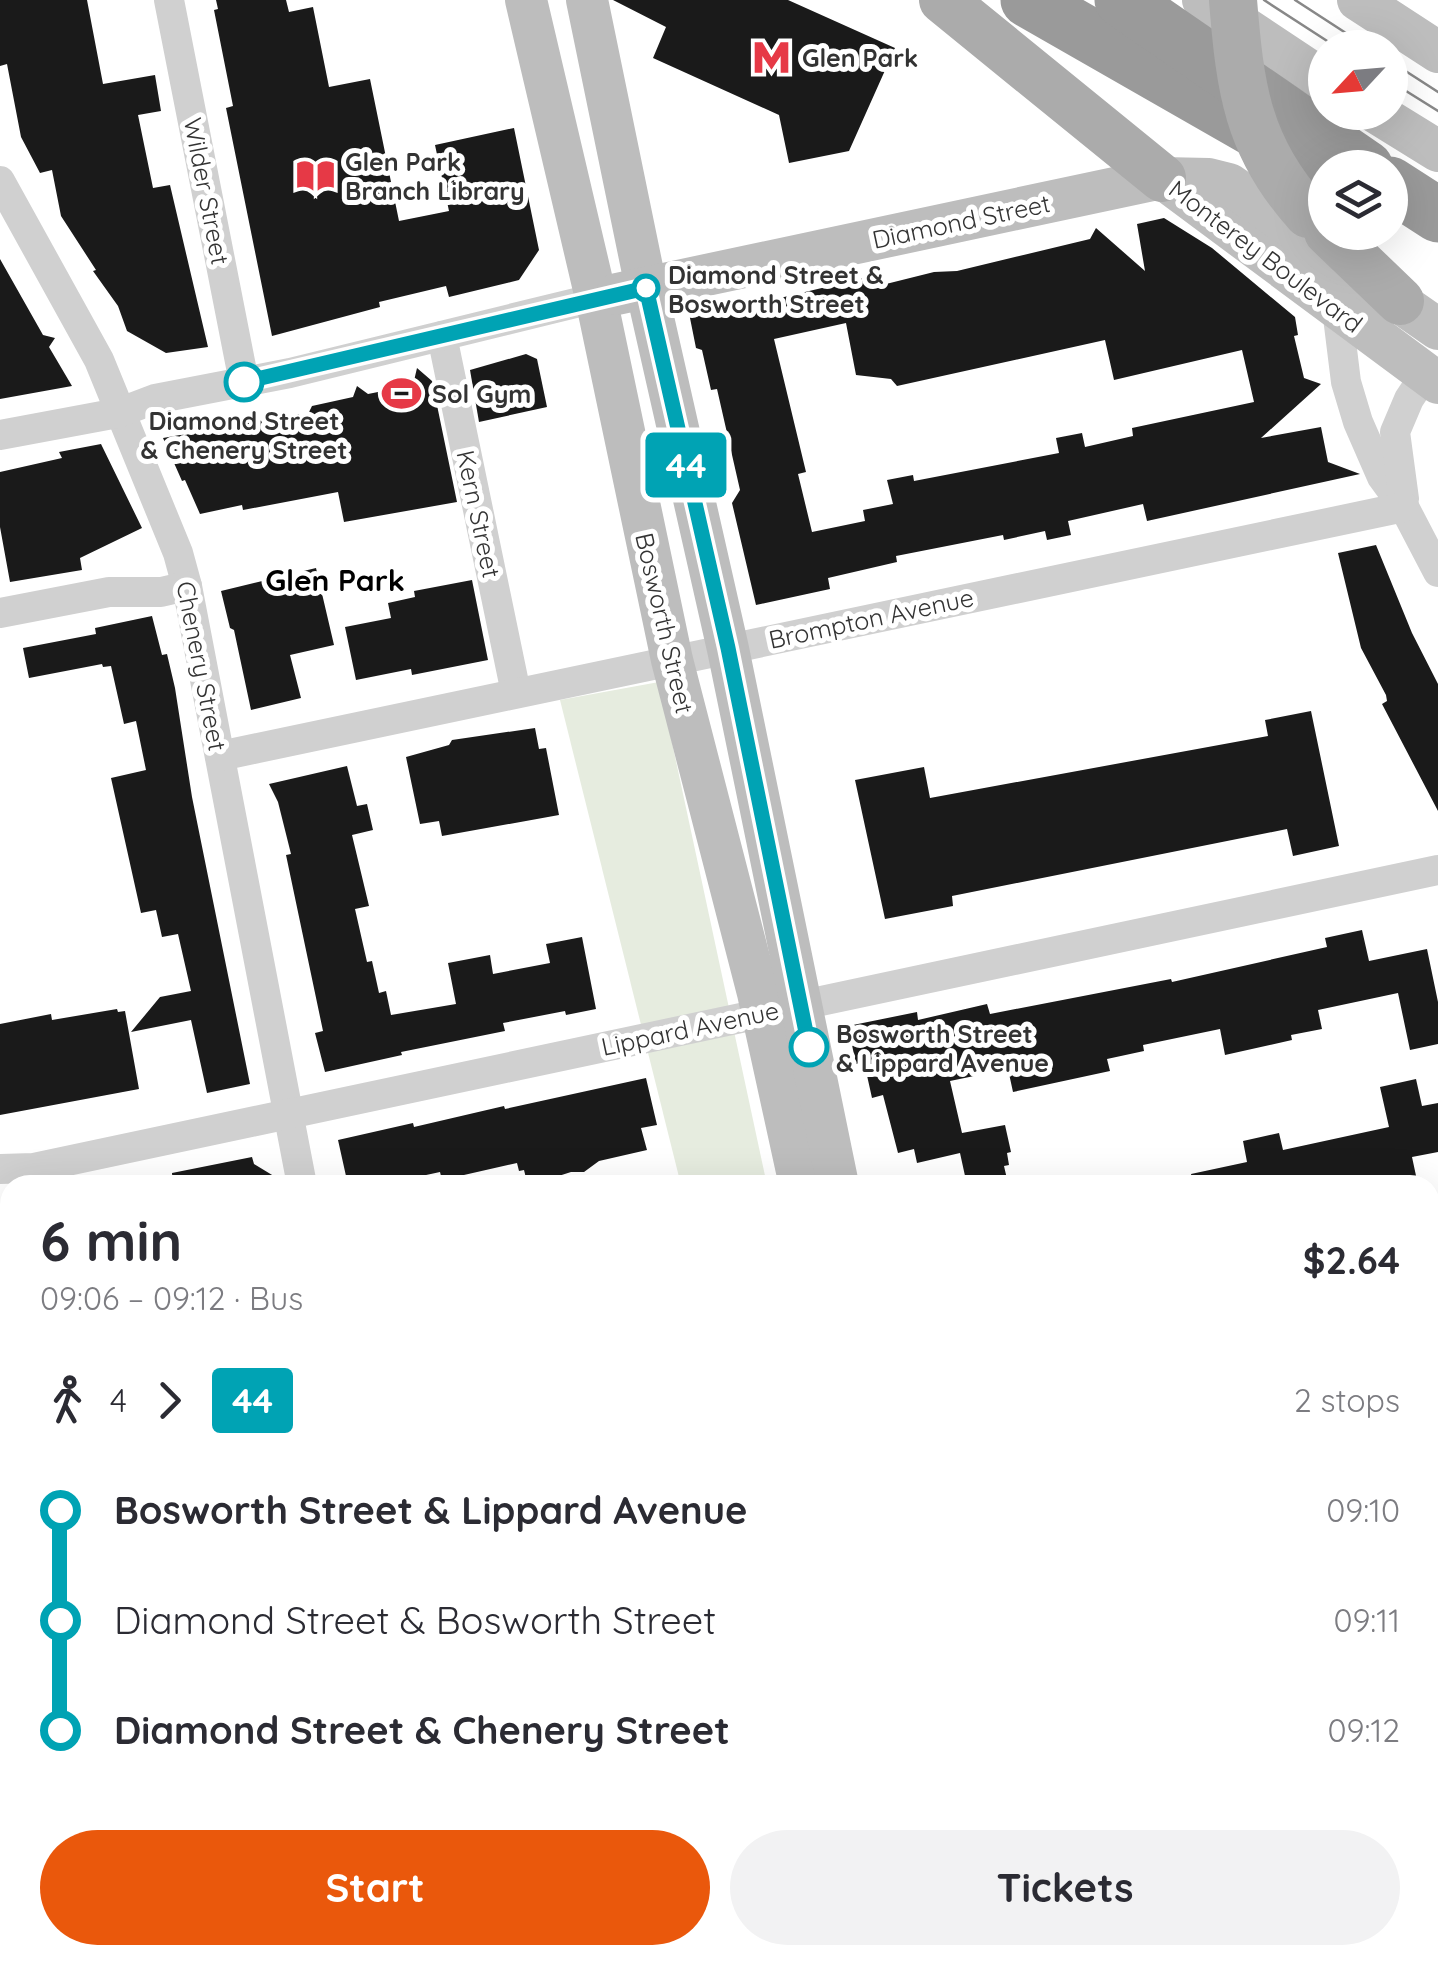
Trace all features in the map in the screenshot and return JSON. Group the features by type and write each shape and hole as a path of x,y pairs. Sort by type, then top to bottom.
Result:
{"highway":[{"path":"1028,0 1308,202"},
{"path":"1122,0 1340,150"},
{"path":"1408,196 1438,215"},
{"path":"1408,214 1438,229"}],"main road":[{"name":"Bosworth Street","path":"526,0 596,298 672,660 835,1175"},
{"name":"Bosworth Street","path":"587,0 646,288 728,648 782,1009 799,1175"},
{"path":"1202,0 1308,70"},
{"path":"1233,0 1244,99 1255,135 1287,191 1308,204"},
{"path":"1358,0 1438,52"},
{"path":"952,8 1162,178"},
{"path":"1404,130 1438,151"},
{"name":"Diamond Street","path":"596,298 1162,178"},
{"name":"Monterey Boulevard","path":"1162,178 1209,178 1229,184 1438,329"},
{"name":"Monterey Boulevard","path":"1162,178 1432,379"},
{"path":"1355,250 1400,301"}],"street":[{"name":"Wilder Street","path":"169,0 244,382"},
{"name":"Chenery Street","path":"0,181 99,360 187,586 300,1175"},
{"name":"Diamond Street","path":"0,435 118,413 155,399 244,382 596,298"},
{"path":"1336,309 1346,382 1358,422 1382,476 1404,507 1438,572"},
{"name":"Kern Street","path":"442,336 516,693"},
{"path":"1404,507 1395,432 1408,399 1432,379"},
{"name":"Brompton Avenue","path":"220,756 1404,507"},
{"path":"0,613 109,592 161,592 187,586"},
{"name":"Lippard Avenue","path":"0,1169 34,1168 1438,870"}],"shaded area":[{"path":"659,682 765,1175 679,1175 560,700"}],"building":[{"path":"0,0 87,0 103,84 155,75 161,111 138,115 153,188 170,185 208,347 166,353 127,331 118,306 61,216 52,170 40,173 21,137 7,64 0,66"},
{"path":"216,0 286,0 289,12 313,7 329,87 370,79 399,221 449,211 435,145 514,128 539,250 519,280 449,297 446,286 379,302 380,307 272,336 226,108 233,106 214,10 218,9"},
{"path":"613,0 788,0 895,48 849,151 789,163 779,115 653,58 666,27"},
{"path":"1164,218 1212,248 1295,317 1298,335 1294,336 1304,378 1321,384 1261,438 1321,427 1328,462 1360,474 1147,521 1143,504 1068,521 1071,535 1047,540 1045,531 1004,540 1003,535 896,556 897,562 828,578 830,589 756,605 732,503 740,490 717,389 711,390 689,313 733,303 734,309 868,277 874,287 934,272 957,271 1090,239 1096,228 1145,271 1137,224","holes":["846,323 856,375 891,379 897,386 1105,340 1114,380 1242,350 1254,402 1132,428 1133,436 1085,447 1082,433 1056,438 1059,453 914,481 913,475 887,480 893,504 863,510 865,521 812,532 798,474 806,472 774,339"]},
{"path":"0,259 43,335 55,338 49,347 72,386 0,399"},
{"path":"526,354 537,359 547,407 479,422 470,370"},
{"path":"417,368 432,381 457,502 344,522 338,492 200,514 163,438 309,412 312,406 353,397 357,386 368,394 413,385"},
{"path":"101,444 142,528 80,558 82,570 10,582 0,527 0,472 62,458 59,452"},
{"path":"1376,545 1438,684 1438,811 1382,704 1387,701 1386,695 1361,648 1338,553"},
{"path":"316,568 334,645 290,655 301,698 251,710 234,630 230,628 221,591"},
{"path":"472,580 488,660 412,675 411,669 356,680 345,627 391,618 388,603 415,597 414,591"},
{"path":"152,616 175,688 192,797 250,1084 207,1093 191,1020 131,1032 160,997 191,991 178,934 162,937 156,910 141,913 111,778 146,770 136,721 124,724 111,666 102,664 29,678 23,648 96,634 95,628"},
{"path":"1311,711 1339,846 1293,856 1287,829 952,896 953,906 885,919 855,780 924,767 930,798 1268,736 1265,720"},
{"path":"535,728 539,749 546,748 559,815 442,836 439,821 420,824 406,757 449,745 452,740"},
{"path":"347,766 357,806 367,804 373,830 352,835 369,906 355,909 367,962 372,961 379,993 386,991 391,1015 456,1004 448,963 490,955 493,974 550,963 546,944 582,937 596,1009 503,1023 505,1031 325,1072 315,1033 323,1031 286,855 291,854 278,802 269,784"},
{"path":"1362,930 1369,961 1427,949 1438,1002 1438,1044 1410,1050 1398,993 1318,1010 1322,1029 1225,1055 1220,1029 1143,1045 1144,1051 1107,1059 1110,1071 1013,1092 1008,1069 950,1081 962,1133 1005,1125 1011,1152 1007,1153 1009,1165 1004,1166 1006,1175 965,1175 960,1153 917,1163 914,1149 898,1153 883,1095 872,1098 864,1062 856,1064 848,1026 917,1012 918,1020 987,1004 990,1014 1171,979 1172,982 1327,947 1325,938"},
{"path":"125,1011 139,1089 0,1115 0,1024 51,1014 52,1020"},
{"path":"646,1078 657,1125 641,1128 647,1150 599,1161 584,1172 525,1175 517,1163 464,1175 346,1175 338,1140 504,1106 505,1109"},
{"path":"1416,1079 1422,1106 1438,1103 1438,1152 1412,1157 1416,1175 1191,1175 1247,1162 1243,1141 1279,1133 1283,1150 1389,1127 1380,1087"},
{"path":"252,1157 254,1164 272,1175 172,1175"}],"tram line":[{"path":"1264,0 1310,30"},
{"path":"1295,0 1341,30"},
{"path":"1408,73 1438,92"},
{"path":"1408,92 1438,111"}],"bus line":[{"name":"44","path":"244,382 646,288 728,648 809,1047"}],"place":[{"name":"Glen Park","path":"772,57"},
{"name":"Glen Park Branch Library","path":"315,175"},
{"name":"Diamond Street & Bosworth Street","path":"646,288"},
{"name":"Diamond Street & Chenery Street","path":"244,382"},
{"name":"Sol Gym","path":"402,393"},
{"name":"Bosworth Street & Lippard Avenue","path":"809,1047"}],"district":[{"name":"Glen Park","path":"335,580"}]}
